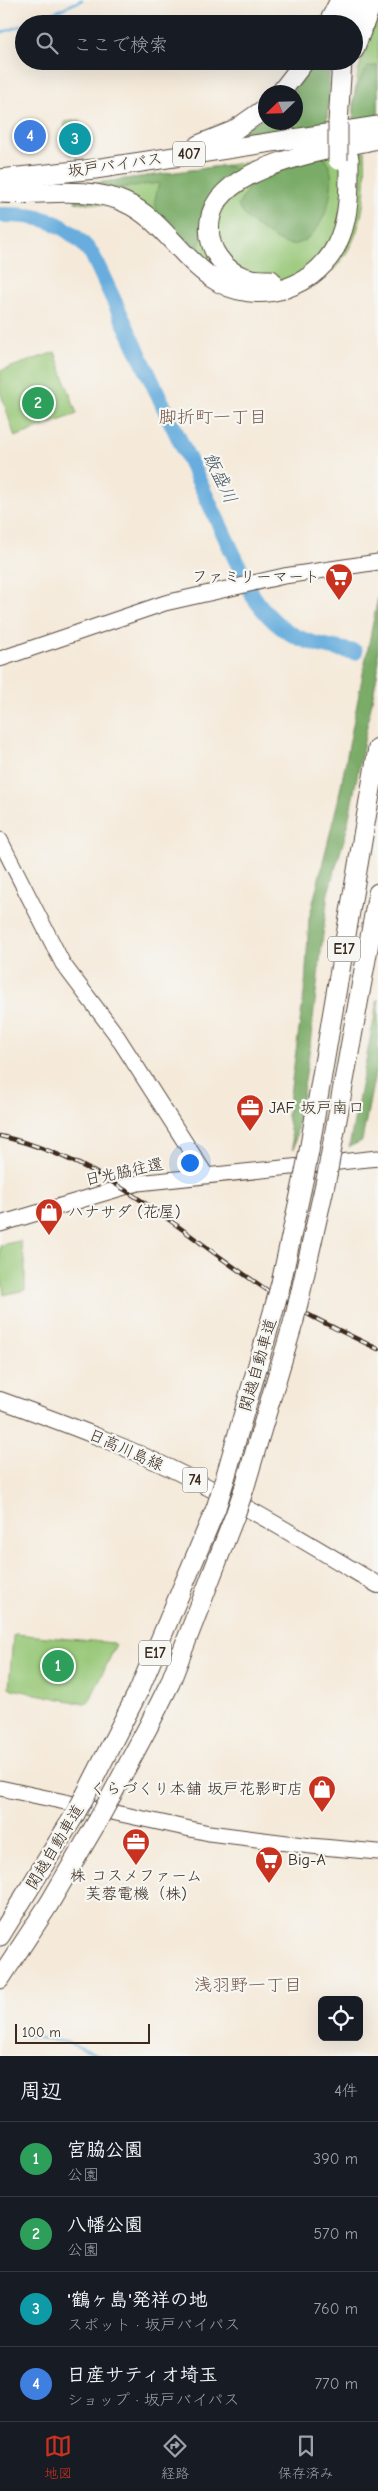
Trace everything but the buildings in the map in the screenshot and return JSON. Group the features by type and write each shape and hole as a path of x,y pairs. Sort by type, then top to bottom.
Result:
{"highway":[{"path":"332,15 340,0"},
{"path":"352,15 356,0"},
{"path":"363,26 373,0"},
{"path":"286,85 298,70"},
{"path":"0,192 82,193 118,200 134,207 152,220 211,278 234,289 268,292 292,286 306,279 320,268 334,250 347,214 343,159 342,70"},
{"path":"343,122 351,70"},
{"path":"122,164 218,138 245,124 258,114"},
{"name":"坂戸バイパス","path":"0,179 122,164 378,126"},
{"path":"343,159 333,224 321,249 308,263 283,278 259,281 238,275 222,262 212,245 209,235 210,216 219,198 235,184 276,165 378,139"},
{"name":"坂戸バイパス","path":"0,192 99,180 378,139"},
{"name":"関越自動車道","path":"0,1936 74,1816 139,1690 216,1508 274,1309 309,1151 378,748"},
{"name":"関越自動車道","path":"0,1979 58,1890 148,1727 170,1682 235,1515 255,1457 298,1303 332,1147 378,893"}],"main road":[{"name":"日高川島線","path":"0,1400 95,1435 189,1477 284,1528 378,1585"}],"street":[{"path":"0,659 165,602 237,585 378,562"},
{"path":"0,840 63,964 115,1033 206,1175"},
{"name":"日光脇往還","path":"0,1224 138,1184 206,1175 378,1158"},
{"path":"0,1788 209,1833 311,1846 378,1852"}],"green space":[{"path":"378,16 378,122 353,105 359,70 363,70 363,53"},
{"path":"378,65 378,121 354,123 354,100 357,87 368,67"},
{"path":"306,70 329,70 329,100 326,129 238,142 237,134 258,120 258,130 303,130 303,85 294,85"},
{"path":"80,120 85,152 69,154 64,122"},
{"path":"365,151 365,193 362,213 348,250 337,266 322,280 299,293 269,300 168,243 127,213 106,205 75,202 81,185 257,161 264,163"},
{"path":"322,155 330,168 331,189 329,201 320,223 306,239 293,245 280,241 246,218 238,206 252,181"},
{"path":"222,166 238,168 225,187 196,249 182,241 163,222 156,207 155,199 159,183 104,190 89,204 75,202 81,185"},
{"path":"55,352 77,414 15,437 0,391 0,371"},
{"path":"378,597 378,670 346,833 328,893 308,1061 294,1149 287,1116 305,986 309,919 338,801"},
{"path":"378,999 378,1058 362,1141 349,1147"},
{"path":"20,1241 25,1263 25,1290 4,1295 0,1266 0,1245"},
{"path":"15,1634 114,1643 116,1645 89,1702 85,1704 9,1687 13,1636"}],"waterway":[{"path":"48,15 82,0"},
{"path":"0,33 15,28"},
{"name":"飯盛川","path":"0,215 28,216 52,222 72,234 92,254 253,596 274,622 297,637 323,646 355,652"},
{"path":"26,2036 66,2042 101,2056"}],"railway":[{"path":"0,1136 38,1147 73,1161 106,1178 289,1304 378,1349"}],"place":[{"name":"日産サティオ埼玉","path":"30,136"},
{"name":"'鶴ヶ島'発祥の地","path":"75,139"},
{"name":"八幡公園","path":"38,403"},
{"name":"ファミリーマート","path":"339,601"},
{"name":"JAF 坂戸南口","path":"250,1132"},
{"name":"ハナサダ (花屋)","path":"49,1236"},
{"name":"宮脇公園","path":"58,1666"},
{"name":"くらづくり本舗 坂戸花影町店","path":"322,1813"},
{"name":"株 コスメファーム 芙蓉電機（株)","path":"136,1866"},
{"name":"Big-A","path":"269,1884"}],"district":[{"name":"脚折町一丁目","path":"213,417"},
{"name":"浅羽野一丁目","path":"248,1985"}]}
